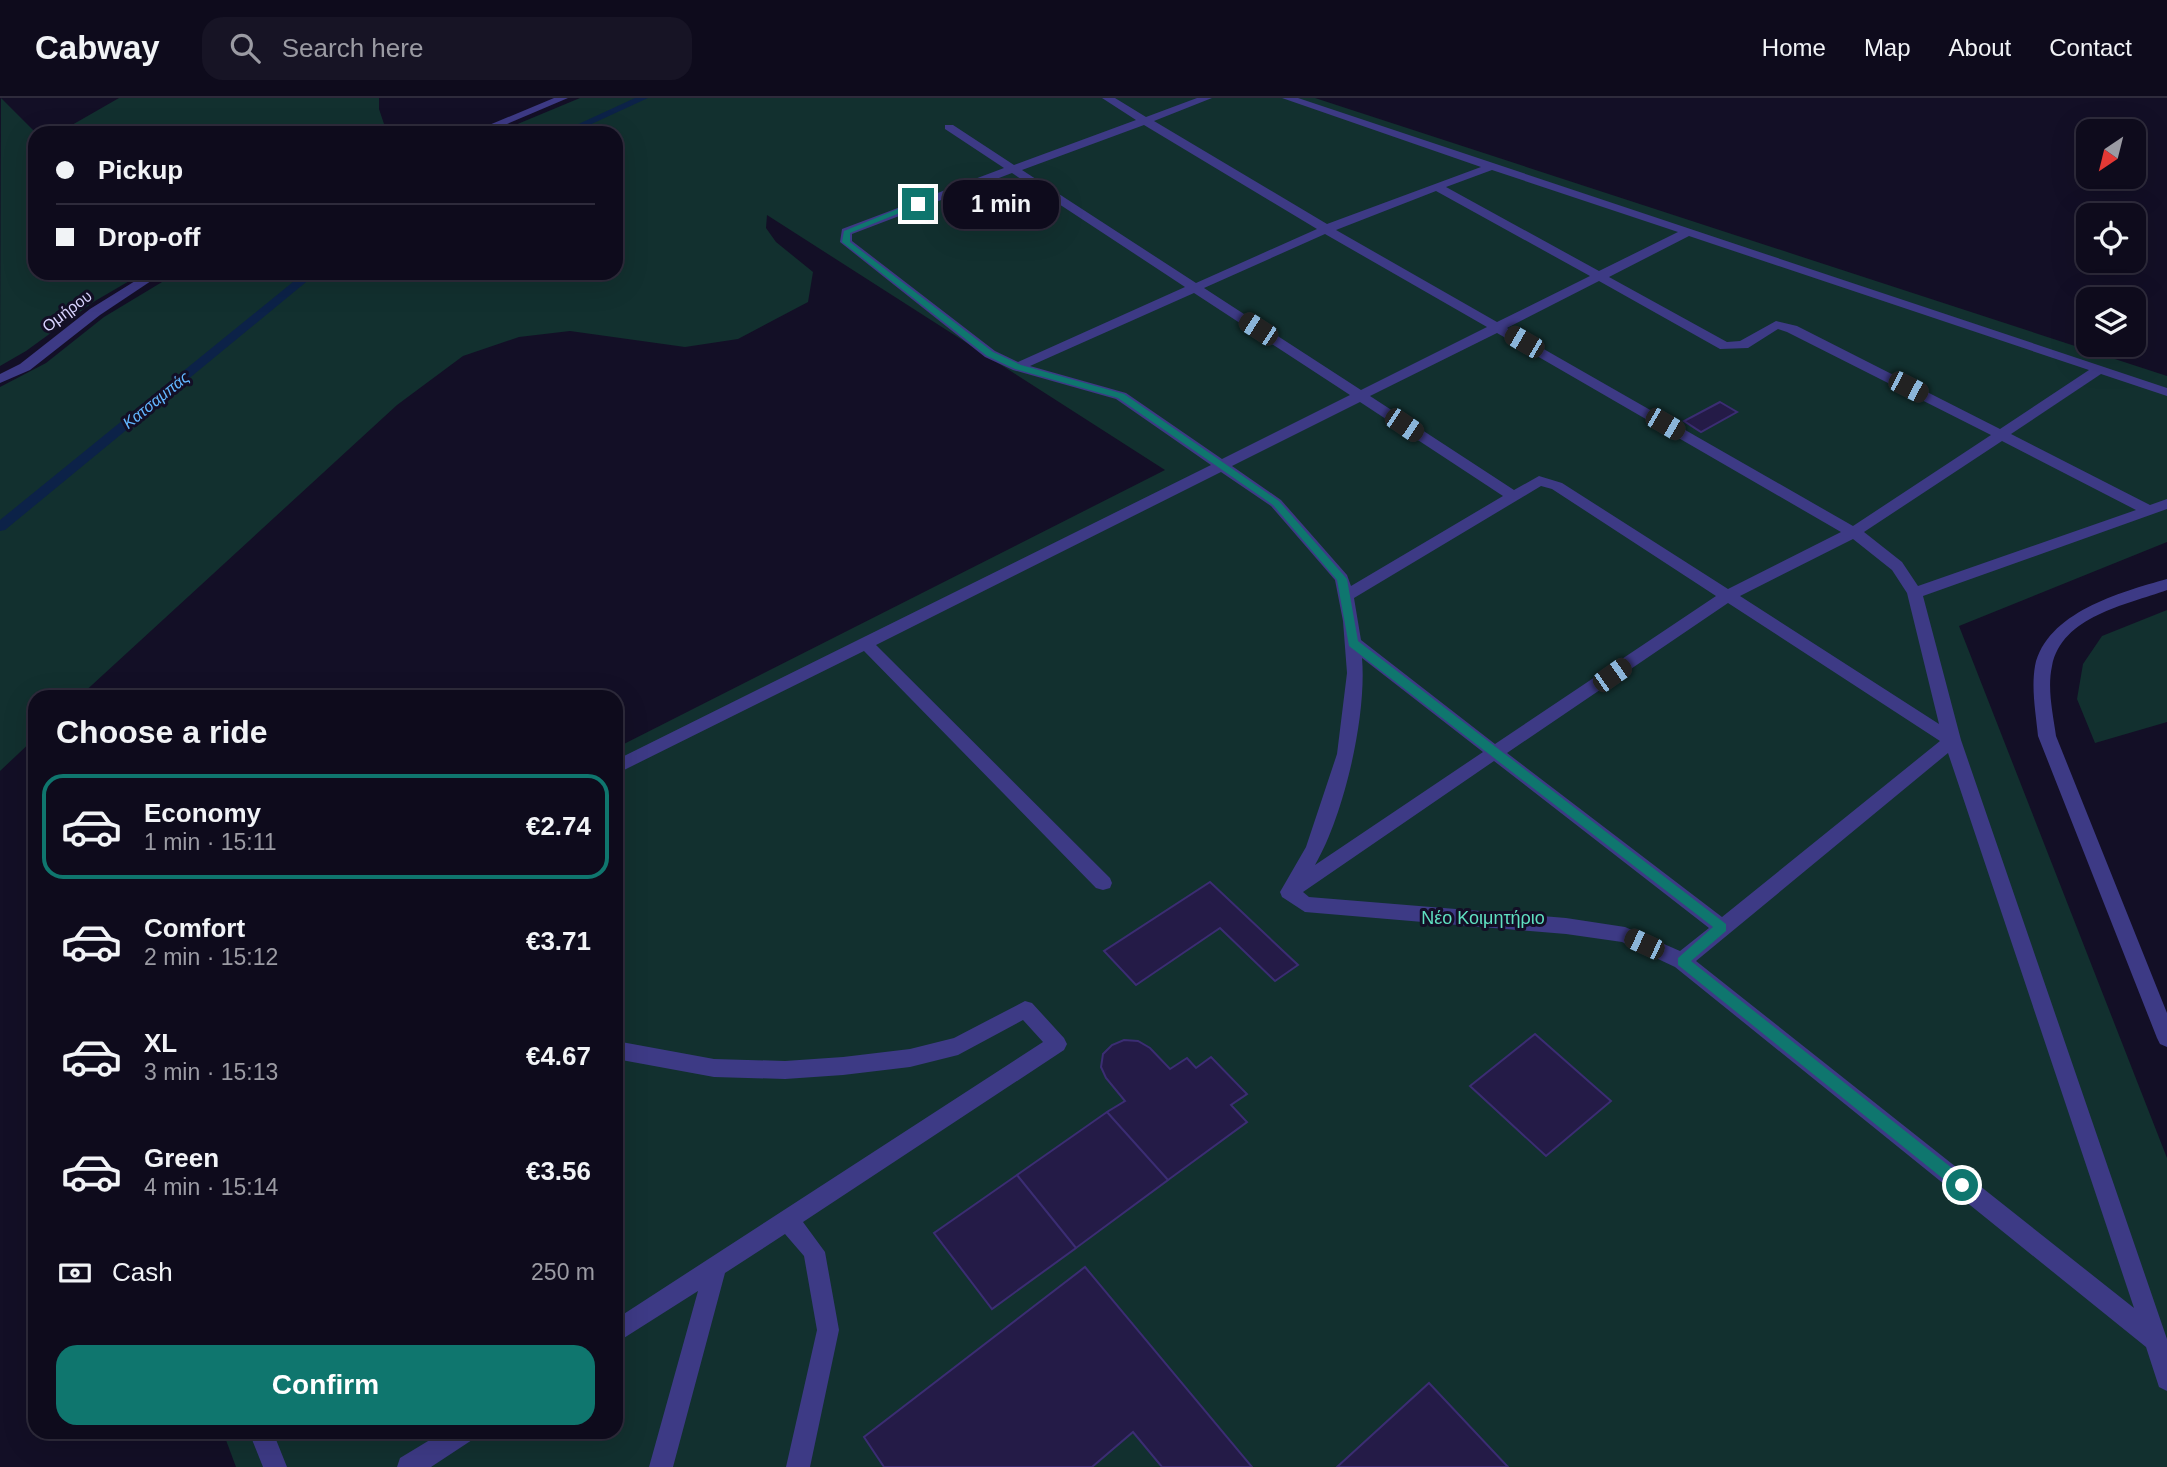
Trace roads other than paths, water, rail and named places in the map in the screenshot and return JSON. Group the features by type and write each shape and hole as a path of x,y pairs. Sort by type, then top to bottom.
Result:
{"street":[{"path":"493,126 563,98"},
{"path":"1107,98 1326,229 1868,541 1897,566 1915,593 1952,740 2167,1379"},
{"path":"1207,98 870,221 846,232 846,242 990,354 1018,367 1121,396 1276,503 1342,579 1353,643 1355,673 1346,754 1315,848 1289,892"},
{"path":"1287,98 2167,392"},
{"path":"949,127 1513,496"},
{"path":"1018,367 1326,229 1490,167"},
{"path":"1437,187 1725,346 1742,345 1776,325 1792,329 2151,511"},
{"path":"623,764 1686,233"},
{"name":"Ομήρου","path":"0,379 25,367 95,312 146,280"},
{"path":"1289,892 1727,596 1854,533 2099,370"},
{"path":"1346,596 1539,481 1556,486 1952,740"},
{"path":"1915,593 2167,504"},
{"path":"2167,584 2069,624 2055,636 2045,653 2041,676 2041,703 2047,736 2167,1038"},
{"path":"865,643 1103,883"},
{"path":"1353,643 1721,927"},
{"path":"1682,961 1952,740"},
{"path":"1289,892 1305,904 1566,926 1625,935 1682,961 2156,1340"},
{"path":"623,1051 714,1068 785,1070 843,1066 909,1058 958,1046 1025,1009 1057,1044 623,1327"},
{"path":"787,1219 814,1252 828,1330 798,1467"},
{"path":"661,1467 716,1267"},
{"path":"264,1439 275,1467"},
{"path":"409,1467 453,1439"}],"waterway":[{"name":"Κατσαμπάς","path":"580,126 643,98"},
{"name":"Κατσαμπάς","path":"0,527 302,280"}],"park label":[{"name":"Νέο Κοιμητήριο","path":"1483,918"}]}
